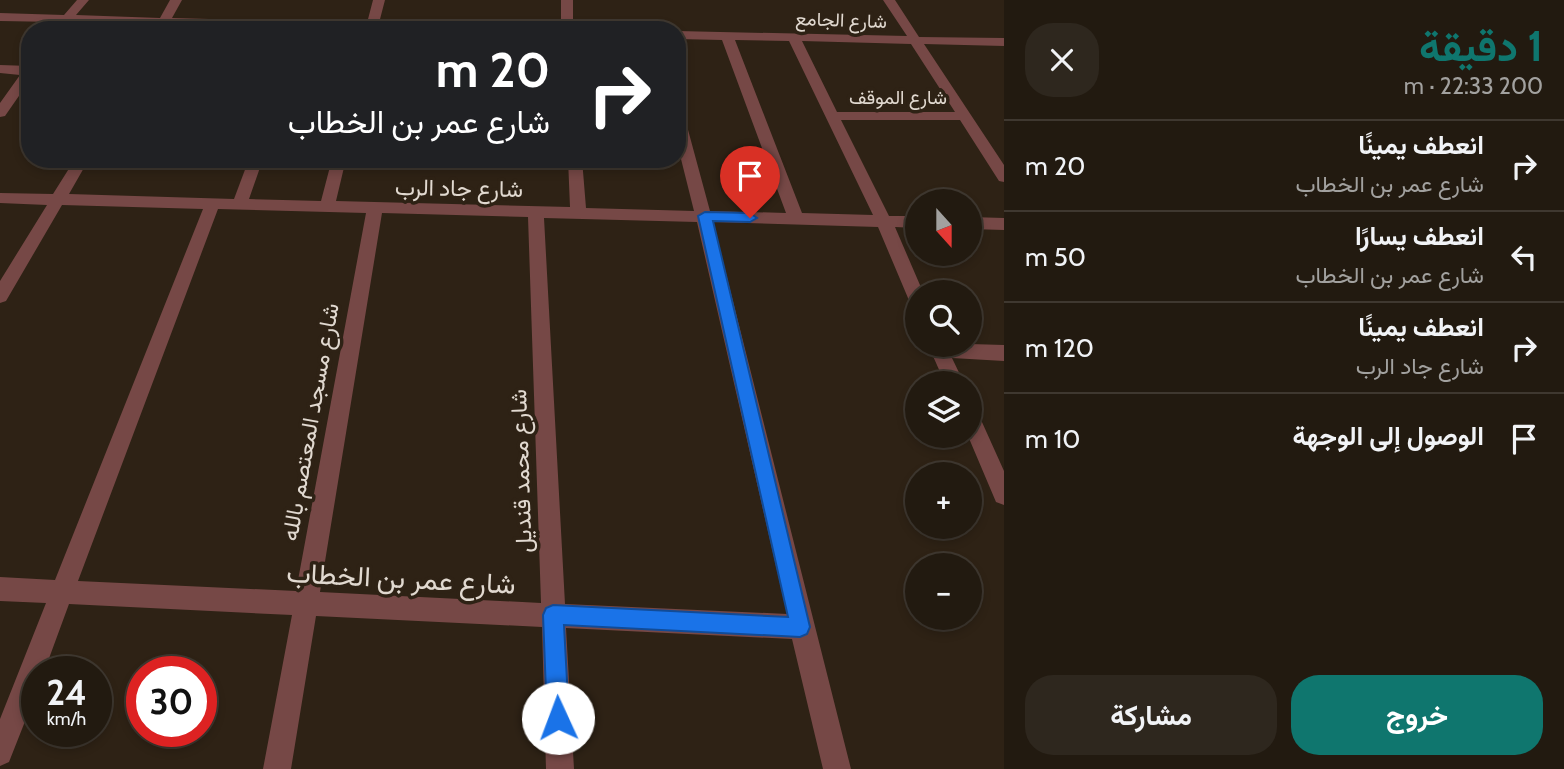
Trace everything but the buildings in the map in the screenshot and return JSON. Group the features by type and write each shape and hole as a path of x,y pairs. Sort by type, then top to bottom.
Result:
{"street":[{"path":"66,21 83,0"},
{"path":"164,21 176,0"},
{"path":"374,21 379,0"},
{"path":"567,0 567,21"},
{"path":"889,0 1004,177"},
{"path":"0,17 36,21"},
{"name":"شارع الجامع","path":"686,35 1004,43"},
{"path":"727,36 796,219"},
{"path":"794,38 884,221 909,280"},
{"path":"0,69 21,70"},
{"path":"0,113 21,83"},
{"path":"12,97 21,98"},
{"name":"شارع الموقف","path":"833,116 964,116"},
{"path":"686,147 705,216 800,627 837,769"},
{"path":"0,296 77,168"},
{"path":"239,205 253,168"},
{"path":"327,207 337,168"},
{"path":"576,168 578,213"},
{"name":"شارع جاد الرب","path":"0,198 905,222"},
{"path":"0,753 212,205"},
{"name":"شارع مسجد المعتصم بالله","path":"277,769 375,209"},
{"name":"شارع محمد قنديل","path":"536,212 560,769"},
{"path":"982,223 1004,224"},
{"path":"982,351 1004,353"},
{"path":"982,445 1004,495"},
{"name":"شارع عمر بن الخطاب","path":"0,589 800,627"}],"route":[{"path":"558,718 553,615 800,627 705,216 750,218"}]}
